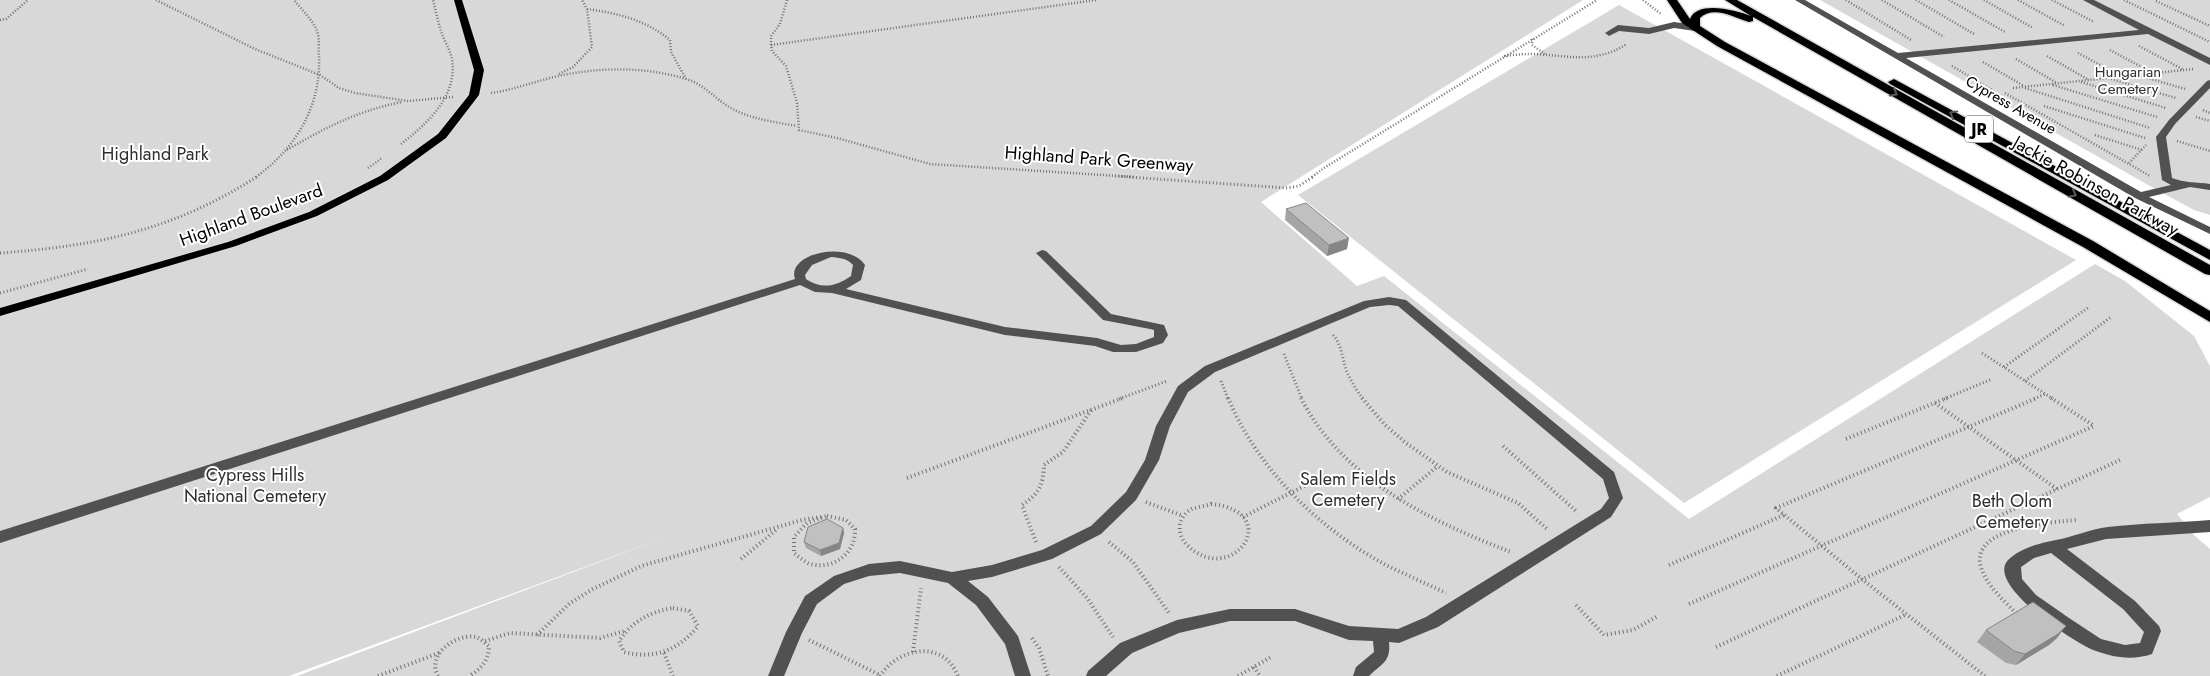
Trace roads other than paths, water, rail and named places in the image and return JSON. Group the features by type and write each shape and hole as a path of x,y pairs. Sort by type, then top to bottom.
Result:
{"highway":[{"path":"1672,0 1686,21 1695,28 2088,244 2210,317"},
{"name":"Jackie Robinson Parkway","path":"1730,0 2210,271"},
{"name":"Jackie Robinson Parkway","path":"1749,0 2210,256"},
{"path":"1695,28 1695,17 1700,12 1716,10 1733,13 1851,70"}],"main road":[{"name":"Highland Boulevard","path":"0,312 232,244 313,214 384,178 442,136 474,95 479,70 458,0"}],"street":[{"name":"Cypress Avenue","path":"1799,0 2139,196 2210,231"},
{"path":"2087,0 2210,62"},
{"path":"1609,33 1618,28 1649,31 1674,25 1695,28"},
{"path":"1897,56 2151,32"},
{"path":"2177,187 2167,180 2163,134 2181,112 2210,83"},
{"path":"2139,196 2190,184 2210,187"},
{"path":"832,289 842,287 857,277 859,266 856,260 841,254 822,256 813,259 801,269 799,275 801,281 813,288 832,289 1005,331 1097,342 1110,348 1128,350 1159,340 1162,335 1160,328 1149,324 1120,322 1107,317 1042,253"},
{"path":"0,537 801,281"},
{"path":"776,676 794,632 811,600 838,580 870,570 900,567 952,578 992,571 1047,555 1096,530 1131,496 1152,460 1163,426 1183,389 1218,365 1368,304 1389,301 1402,303 1609,476 1616,498 1606,514 1432,622 1399,636 1349,633 1295,616 1230,615 1177,627 1126,648 1094,676"},
{"path":"2053,546 2129,605 2153,632 2146,649 2125,652 2096,644 2030,599 2014,581 2013,565 2029,553 2053,546 2106,534 2210,526"},
{"path":"952,578 982,601 1012,641 1023,676"},
{"path":"1361,676 1362,672 1382,654 1380,635"}],"park label":[{"name":"Hungarian Cemetery","path":"2128,80"},
{"name":"Highland Park","path":"155,154"},
{"name":"Cypress Hills National Cemetery","path":"255,485"},
{"name":"Salem Fields Cemetery","path":"1348,489"},
{"name":"Beth Olom Cemetery","path":"2012,511"}]}
